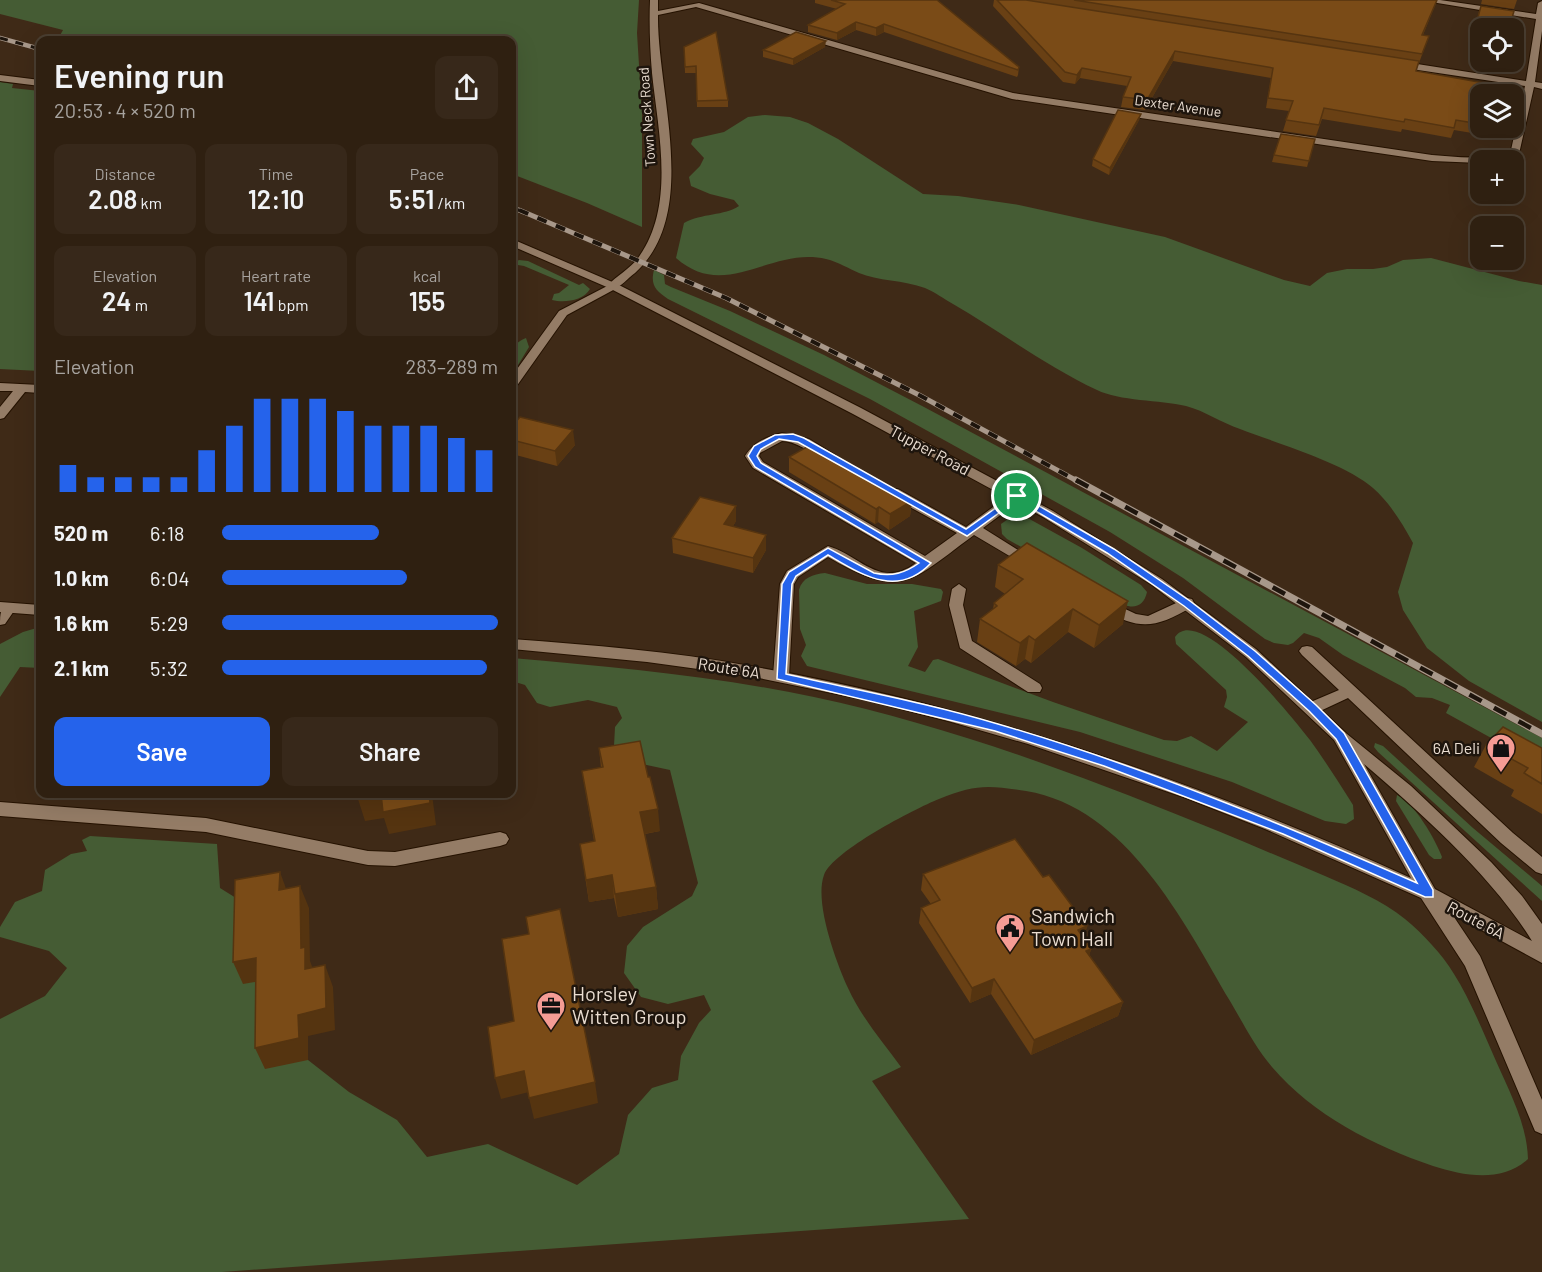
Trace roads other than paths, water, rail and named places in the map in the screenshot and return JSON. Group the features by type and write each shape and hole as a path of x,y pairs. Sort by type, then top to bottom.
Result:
{"street":[{"name":"Town Neck Road","path":"516,379 563,314 629,275 643,262 651,250 662,218 666,146 653,14 654,0"},
{"name":"Dexter Avenue","path":"682,0 1011,96 1432,158 1481,160 1505,158 1516,152 1530,84 1542,3"},
{"path":"1423,0 1540,17"},
{"name":"Dexter Avenue","path":"653,14 696,5"},
{"path":"1383,61 1542,86"},
{"path":"0,78 36,82"},
{"name":"Tupper Road","path":"516,246 613,286 1017,496 1102,546 1187,603 1251,653 1340,736 1429,894 1454,929 1473,962 1542,1124"},
{"path":"0,387 36,389"},
{"path":"0,415 22,388"},
{"path":"843,463 801,440 786,436 771,439 757,448 752,456 758,465 926,563"},
{"path":"884,486 1039,567"},
{"path":"781,676 787,584 792,574 828,551 871,576 892,579 911,574 1017,496"},
{"path":"959,588 956,605 965,644 1034,688"},
{"path":"1098,600 1128,617 1157,621 1187,603"},
{"path":"3,612 36,610"},
{"name":"Route 6A","path":"516,644 645,656 781,676 996,727 1108,763 1277,827 1429,894 1542,955"},
{"path":"1307,651 1507,838 1542,867"},
{"path":"1312,708 1350,691"},
{"path":"1340,736 1418,801 1504,887 1526,913 1542,940"},
{"path":"0,809 206,825 368,858 395,859 500,839"}],"railway":[{"path":"0,38 36,48"},
{"path":"516,209 523,212"},
{"path":"519,210 726,298 919,395 1079,482"},
{"path":"1076,480 1542,734"}],"place":[{"name":"6A Deli","path":"1501,774"},
{"name":"Sandwich Town Hall","path":"1010,954"},
{"name":"Horsley Witten Group","path":"551,1032"}]}
